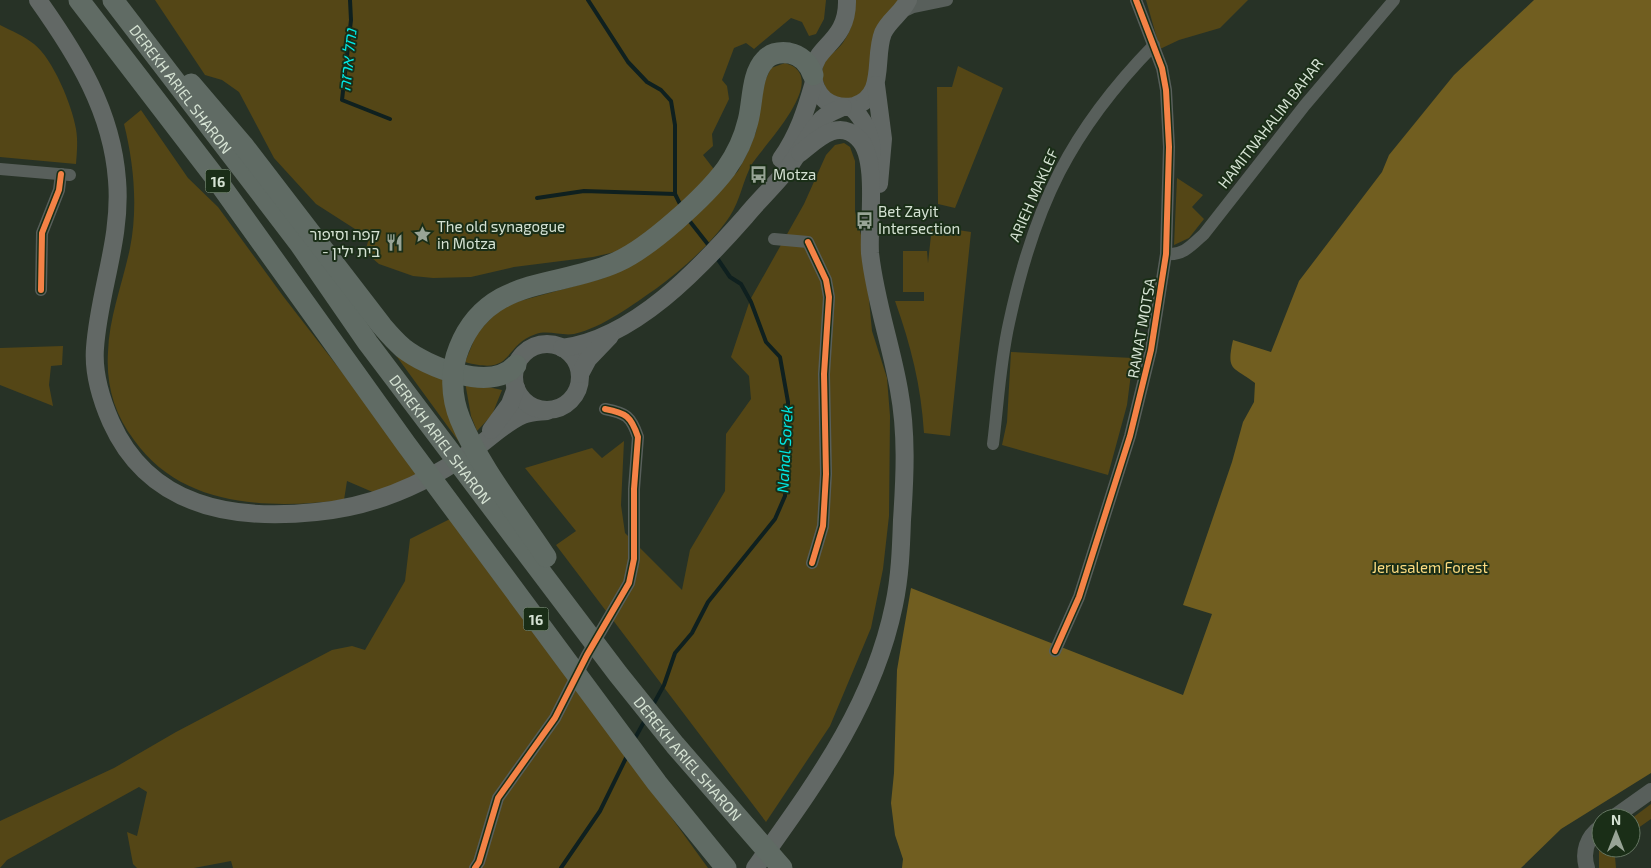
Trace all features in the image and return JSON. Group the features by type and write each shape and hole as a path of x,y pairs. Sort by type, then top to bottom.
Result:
{"highway":[{"name":"DEREKH ARIEL SHARON","path":"79,0 214,176 351,367 657,783 726,868"},
{"name":"DEREKH ARIEL SHARON","path":"113,0 299,243 368,343 618,674 675,745 782,868"},
{"path":"118,0 217,112 393,338 426,363 463,375 493,377 508,372 516,365"},
{"path":"618,674 552,566 483,461 460,419 455,400 454,366 462,341 469,328 482,312 503,296 530,286 585,273 619,262 647,245 707,190 728,167 740,144 748,122 758,71 765,59 778,53 793,54 808,64 814,78"}],"main road":[{"path":"38,0 82,66 101,108 111,139 118,196 116,236 97,328 96,372 107,413 120,440 139,465 162,486 191,501 229,511 279,514 317,512 350,507 397,493 421,482 470,453 524,414 547,411 557,409 570,402 578,389 580,374 576,361 562,348 548,344 537,346 525,352 516,365 514,380 522,400 529,405 547,411"},
{"path":"749,212 793,141 803,118 819,55 832,43 842,29 847,13 847,0"},
{"path":"882,315 878,232 882,138 876,85 880,44 887,27 908,0"},
{"path":"755,868 831,758 863,700 885,639 894,605 900,569 905,476 905,427 899,388 870,253 872,154 870,140 859,116 851,107 831,103 822,97 814,78"},
{"path":"562,348 587,343 617,329 649,309 698,268 800,153 822,118 844,107 865,100 876,85"},
{"path":"800,153 830,131 841,130 852,133 866,150 870,186"},
{"path":"580,374 595,351 617,329"},
{"path":"470,453 502,415 514,396 516,388"}],"street":[{"path":"897,14 913,7 947,0"},
{"name":"RAMAT MOTSA","path":"1055,651 1079,597 1130,436 1151,350 1166,254 1169,117 1163,75 1154,44 1136,0"},
{"name":"HAMITNAHALIM BAHAR","path":"1166,254 1175,255 1186,250 1204,234 1304,104 1394,0"},
{"name":"ARIEH MAKLEF","path":"992,444 1008,324 1022,263 1033,229 1060,168 1079,135 1121,80 1154,44"},
{"path":"0,169 66,174 42,233 40,290"},
{"path":"774,239 808,242 826,280 829,297 824,374 826,474 823,526 812,563"},
{"path":"475,868 479,862 498,798 555,718 587,655 624,593 632,571 638,437 629,418 622,412 605,409"},
{"path":"1628,808 1651,792"},
{"path":"1588,868 1585,849 1591,840"}],"shaded area":[{"path":"155,0 826,0 824,19 816,34 809,36 802,22 791,18 754,49 746,43 734,48 722,80 727,86 729,99 712,134 713,146 703,155 716,172 650,234 615,252 593,257 514,267 471,277 433,278 413,276 379,264 365,252 369,238 316,204 274,158 239,92 222,80 205,75"},
{"path":"855,0 901,0 873,39 871,73 867,90 850,100 832,97 826,88 822,73 825,63 847,36 851,26"},
{"path":"1146,0 1248,0 1220,28 1179,40 1160,49"},
{"path":"0,25 34,44 55,71 74,119 77,138 76,164 0,157"},
{"path":"785,63 798,70 802,82 799,96 780,127 752,164 730,216 715,236 677,273 617,315 585,331 574,334 536,334 517,345 507,358 493,365 465,362 477,333 500,309 520,301 604,278 701,211 738,171 756,132 764,83 771,68"},
{"path":"958,66 1003,88 955,208 938,204 937,87 952,87"},
{"path":"141,110 188,178 218,207 283,296 420,473 375,493 347,481 344,500 286,504 257,503 229,499 202,491 177,479 154,462 134,440 116,409 108,376 108,364 111,326 130,248 134,217 134,186 124,124"},
{"path":"844,143 850,147 855,161 855,211 864,247 872,331 887,378 890,416 889,516 883,569 871,628 830,726 766,822 556,545 576,531 525,468 592,448 602,458 624,441 621,505 625,533 682,590 690,550 725,491 726,434 751,399 749,376 731,357 750,300 804,204 826,155 835,145"},
{"path":"1177,178 1203,195 1192,207 1204,219 1189,238 1174,245"},
{"path":"932,226 971,232 950,436 924,433 914,366 895,301 924,301 924,292 903,292 903,251 927,251 928,263"},
{"path":"384,339 413,364 448,381 462,446"},
{"path":"63,346 62,365 51,366 49,385 53,406 0,385 0,348"},
{"path":"1011,352 1133,358 1127,405 1108,475 1002,445 1007,422"},
{"path":"465,382 502,390 492,415 477,431 471,416"},
{"path":"454,517 708,868 233,868 231,861 194,868 137,868 133,864 127,832 137,836 147,792 139,787 7,860 0,868 0,821 114,768 176,732 332,650 352,646 365,650 405,581 410,539"},
{"path":"1651,804 1651,819 1641,826 1641,812"},
{"path":"1599,858 1615,858 1616,868 1599,868"}],"green space":[{"name":"Jerusalem Forest","path":"1534,0 1651,0 1651,773 1595,808 1591,808 1591,810 1561,829 1521,868 902,868 903,859 895,835 891,803 894,773 897,670 911,588 1183,695 1212,614 1183,605 1232,462 1243,422 1254,402 1255,383 1233,367 1231,363 1233,340 1271,352 1299,281 1382,172 1389,155 1454,75"}],"waterway":[{"name":"נחל ארזה","path":"350,0 351,20 342,100 390,119"},
{"name":"Nahal Sorek","path":"588,0 628,62 647,82 661,90 671,101 675,125 675,194 681,206"},
{"path":"537,198 584,191 675,194"},
{"name":"Nahal Sorek","path":"688,219 710,247"},
{"name":"Nahal Sorek","path":"653,705 664,685 675,653 692,633 708,602 775,519 785,496 788,402 780,357 766,342 751,302 741,284 730,277 715,255"},
{"name":"Nahal Sorek","path":"634,740 645,720"},
{"name":"Nahal Sorek","path":"561,868 600,811 627,756"}],"cycle path":[{"path":"1055,651 1079,597 1130,436 1151,350 1166,254 1169,147 1166,90 1162,68 1136,0"},
{"path":"41,290 42,233 59,190 61,174"},
{"path":"808,242 826,280 829,297 824,374 826,474 823,526 812,563"},
{"path":"475,868 479,862 498,798 555,718 587,655 629,583 634,559 634,489 638,437 633,424 627,417 618,412 605,409"}],"place":[{"name":"Motza","path":"759,174"},
{"name":"Bet Zayit Intersection","path":"864,220"},
{"name":"The old synagogue in Motza","path":"423,235"},
{"name":"קפה וסיפור - בית ילין","path":"394,243"}]}
